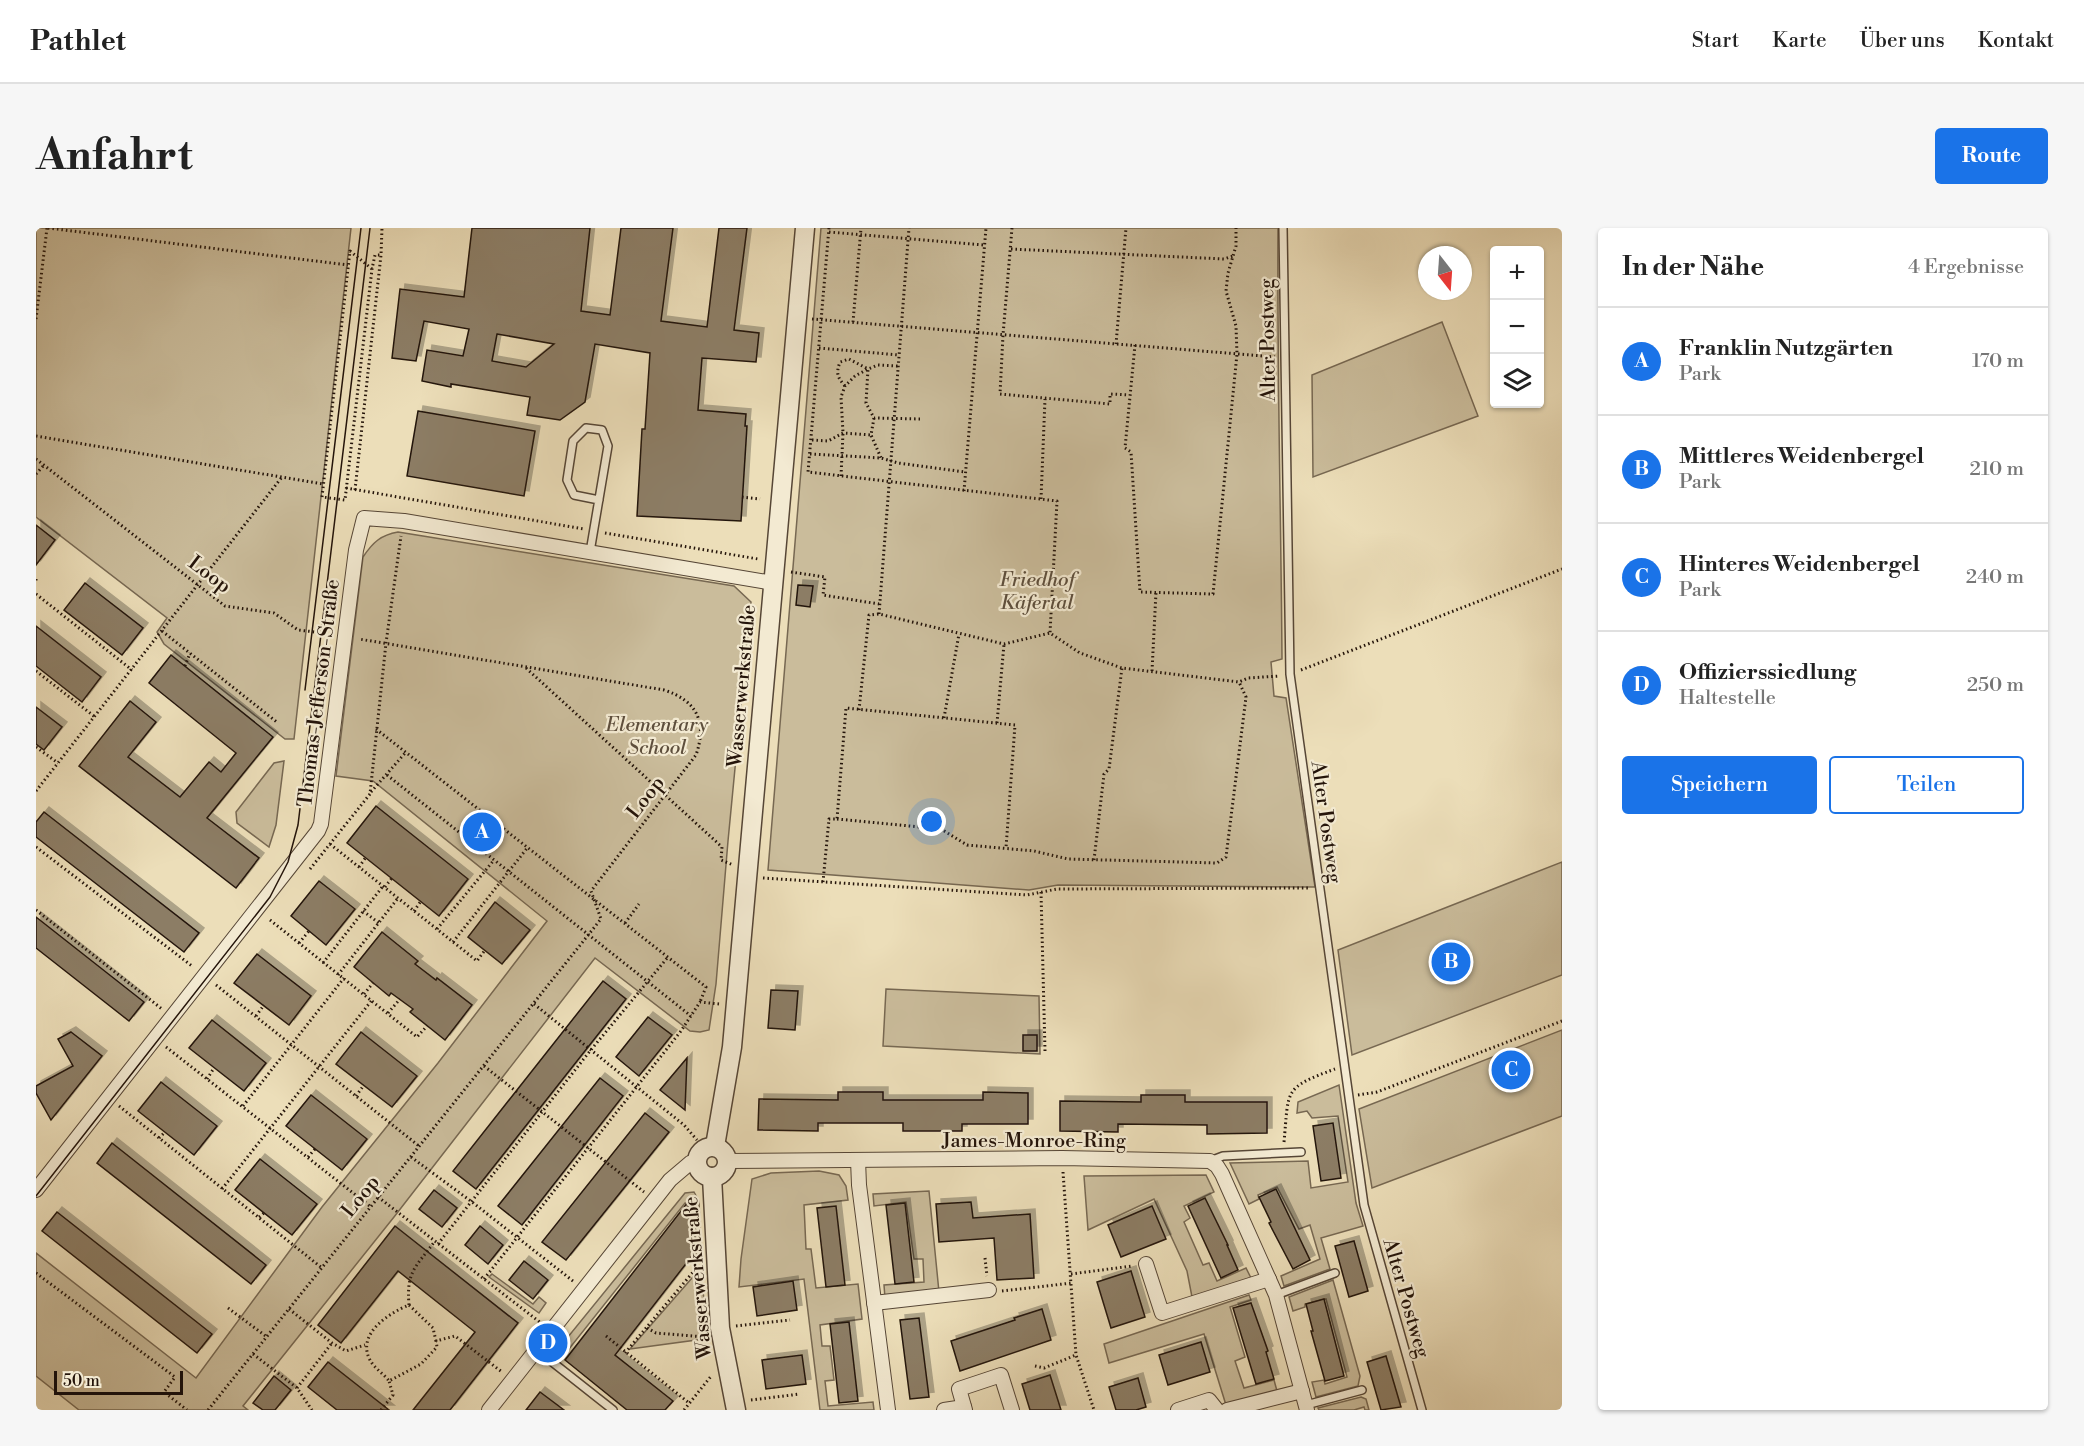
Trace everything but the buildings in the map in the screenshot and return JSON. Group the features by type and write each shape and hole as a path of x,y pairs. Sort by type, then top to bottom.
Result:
{"street":[{"name":"Wasserwerkstraße","path":"705,1152 732,1047 806,228"},
{"name":"Thomas-Jefferson-Straße","path":"36,1190 318,831 321,824 356,550 364,518 404,521 590,552 774,572"},
{"path":"493,1409 513,1380 670,1180 705,1152 724,1151 728,1161 726,1169 720,1175 711,1177 700,1172 705,1152"},
{"name":"James-Monroe-Ring","path":"728,1161 1062,1158 1210,1161"},
{"path":"858,1160 859,1185 888,1410"},
{"path":"1210,1161 1222,1174 1276,1295 1306,1408"},
{"name":"Wasserwerkstraße","path":"711,1177 720,1333 735,1406"},
{"path":"1146,1264 1162,1313 1269,1279"},
{"path":"874,1303 989,1290"},
{"path":"944,1410 965,1408 959,1389 1001,1376 1012,1410"},
{"path":"1227,1410 1302,1391"},
{"path":"1178,1410 1209,1400 1217,1410"}],"lane":[{"name":"Alter Postweg","path":"1283,228 1290,674 1364,1205 1422,1410"},
{"path":"590,552 594,531 608,446 602,430 586,428 573,441 567,480 574,495 599,500"},
{"name":"James-Monroe-Ring","path":"1210,1161 1223,1156 1301,1152"},
{"path":"1276,1295 1335,1273"},
{"path":"537,1350 613,1410"},
{"path":"1306,1408 1362,1390"}],"path":[{"path":"36,319 47,228 348,265"},
{"path":"355,490 382,228"},
{"path":"853,322 861,228"},
{"path":"879,614 909,228"},
{"path":"964,491 986,228"},
{"path":"1012,228 1000,394 1110,404 1110,394 1130,395"},
{"path":"1116,344 1126,228"},
{"path":"1135,345 1125,448 1131,452 1140,592 1213,594 1237,354 1236,326 1226,291 1228,273 1236,246 1236,228"},
{"path":"984,245 860,235 829,230 808,472 1057,501 1050,633"},
{"path":"1011,249 1124,256 1224,259 1233,256"},
{"path":"372,269 350,251 322,497 345,500 372,269 375,255 381,255"},
{"path":"798,317 1284,357"},
{"path":"819,348 899,355"},
{"path":"844,386 838,378 837,370 840,362 849,359 868,369"},
{"path":"841,476 843,433 841,397 844,386 855,376 878,365 898,366"},
{"path":"868,369 866,403 874,418 871,435 881,458"},
{"path":"1041,499 1045,398"},
{"path":"874,418 921,419"},
{"path":"811,440 828,441 843,433 871,435"},
{"path":"36,436 323,484"},
{"path":"810,454 881,458 965,472"},
{"name":"Loop","path":"36,459 225,606 274,613 298,630 664,690 688,702 699,720 701,738 696,756 591,891 601,919 208,1410"},
{"path":"36,474 44,465"},
{"path":"36,791 282,477"},
{"path":"346,488 594,531 774,572 825,577 823,595 879,604"},
{"path":"742,497 760,499"},
{"path":"370,794 386,643 401,537"},
{"path":"860,710 869,615 879,614 1004,645 1050,633 1080,653 1122,668 1239,682 1248,678 1272,678 1290,674 1562,569"},
{"path":"1152,671 1156,592"},
{"path":"36,594 132,670"},
{"path":"162,631 278,723"},
{"path":"944,718 959,634"},
{"path":"997,723 1004,645"},
{"path":"185,666 190,653"},
{"path":"525,667 722,847 722,860 747,874 823,882 1027,895 1058,889 1320,888"},
{"path":"1094,860 1104,774 1109,769 1122,668"},
{"path":"36,671 95,717"},
{"path":"823,882 829,819 941,829 967,845 1034,851 1068,859 1217,862 1226,858 1246,697 1239,682"},
{"path":"837,819 846,708 1015,724 1005,848"},
{"path":"376,729 706,987 691,1016 484,1279"},
{"path":"36,747 58,763"},
{"path":"310,869 406,752"},
{"path":"387,775 691,1016"},
{"path":"330,844 477,960 485,950"},
{"path":"36,847 205,976 420,1146"},
{"path":"453,942 528,847"},
{"path":"359,867 366,858"},
{"path":"437,929 494,860"},
{"path":"323,963 392,878"},
{"path":"1041,892 1045,1051"},
{"path":"338,975 398,898"},
{"path":"414,910 421,901"},
{"path":"625,923 639,904"},
{"path":"36,910 172,1017"},
{"path":"363,911 379,923"},
{"path":"270,920 417,1037 427,1026"},
{"path":"299,943 309,931"},
{"path":"389,1382 421,1364 437,1347 433,1328 410,1305 408,1290 410,1275 472,1202 590,1051 668,957"},
{"path":"243,1106 344,978"},
{"path":"364,994 373,983"},
{"path":"388,1013 400,999"},
{"path":"222,1189 272,1129 372,1000"},
{"path":"700,1002 735,1006"},
{"path":"534,1004 684,1125 705,1152"},
{"path":"256,1016 264,1005"},
{"path":"1348,1096 1377,1092 1562,1021"},
{"path":"155,1038 370,1207"},
{"path":"484,1065 655,1200"},
{"path":"1283,1153 1289,1095 1306,1080 1344,1066"},
{"path":"207,1079 214,1068"},
{"path":"356,1096 364,1085"},
{"path":"108,1098 322,1268"},
{"path":"159,1138 165,1132"},
{"path":"308,1157 315,1149"},
{"path":"411,1157 584,1290"},
{"path":"1062,1158 1076,1355 1094,1410"},
{"path":"378,1197 551,1331"},
{"path":"259,1217 264,1213"},
{"path":"625,1353 714,1247"},
{"path":"1071,1274 1146,1264"},
{"path":"36,1273 175,1377 164,1392 188,1410"},
{"path":"989,1290 998,1292 1072,1282"},
{"path":"381,1410 393,1395 389,1382 370,1361 365,1345 367,1338 380,1323 398,1310 410,1305"},
{"path":"228,1308 267,1337"},
{"path":"289,1309 332,1343 346,1351 365,1345"},
{"path":"646,1328 656,1333 720,1333 790,1320"},
{"path":"436,1341 455,1336 513,1380"},
{"path":"606,1336 689,1403"},
{"path":"297,1388 332,1343"},
{"path":"253,1354 297,1388 312,1410"},
{"path":"1035,1366 1044,1368 1076,1355"},
{"path":"684,1410 715,1371 727,1370"},
{"path":"735,1406 800,1394"}],"green space":[{"path":"36,228 351,228 294,739 285,739 164,644 157,632 167,618 36,517"},
{"name":"Friedhof Käfertal","path":"821,228 1278,228 1282,659 1271,662 1274,696 1286,698 1315,887 1058,885 1029,890 768,870"},
{"path":"1442,322 1478,416 1313,477 1312,375"},
{"name":"Elementary School","path":"398,532 734,586 751,602 716,984 709,1030 690,1031 595,958 394,1217 243,1406 248,1410 79,1410 36,1376 36,1253 196,1378 322,1207 438,1063 547,921 373,781 336,776 363,557 378,540"},
{"path":"284,761 276,825 269,847 237,823 236,812 274,763"},
{"path":"1562,862 1562,975 1352,1055 1338,950"},
{"path":"886,989 1039,996 1040,1054 883,1046"},
{"path":"1562,1030 1562,1116 1372,1188 1359,1109"},
{"path":"1339,1085 1356,1203 1363,1226 1321,1238 1330,1269 1284,1286 1281,1276 1320,1259 1310,1225 1299,1229 1277,1187 1258,1195 1259,1199 1249,1204 1230,1163 1308,1161 1311,1188 1348,1182 1338,1116 1312,1118 1307,1111 1297,1113 1298,1102"},
{"path":"819,1171 839,1175 846,1186 848,1200 804,1205 806,1249 811,1249 816,1288 858,1284 862,1319 820,1325 822,1346 830,1346 834,1380 825,1381 828,1406 873,1402 874,1410 820,1410 804,1279 739,1287 752,1179 771,1173"},
{"path":"1206,1175 1214,1192 1184,1206 1190,1218 1184,1222 1203,1265 1209,1263 1217,1281 1246,1268 1251,1278 1192,1297 1187,1271 1154,1199 1088,1230 1084,1176"},
{"path":"929,1191 939,1292 885,1298 884,1285 924,1282 923,1259 914,1259 906,1202 874,1206 873,1194"},
{"path":"694,1192 699,1201 701,1254 696,1255 693,1204 685,1203 557,1364 550,1359 685,1193"},
{"path":"699,1270 711,1338 630,1349"},
{"path":"492,1274 533,1304 539,1297 546,1303 539,1313 489,1277"},
{"path":"1333,1280 1360,1376 1358,1386 1316,1397 1312,1382 1324,1380 1325,1384 1347,1377 1326,1299 1305,1304 1305,1307 1293,1311 1289,1297"},
{"path":"1249,1295 1251,1300 1230,1307 1245,1357 1235,1361 1244,1388 1274,1380 1277,1391 1226,1405 1204,1334 1109,1363 1104,1344"},
{"path":"1361,1397 1366,1399 1369,1410 1365,1410 1364,1407 1354,1410 1319,1410 1318,1408"}],"tram line":[{"path":"305,690 361,228"},
{"path":"36,1196 270,897 288,862 298,825 370,228"}],"place":[{"name":"Franklin Nutzgärten","path":"482,832"},
{"name":"Mittleres Weidenbergel","path":"1451,962"},
{"name":"Hinteres Weidenbergel","path":"1511,1070"},
{"name":"Offizierssiedlung","path":"548,1343"}]}
